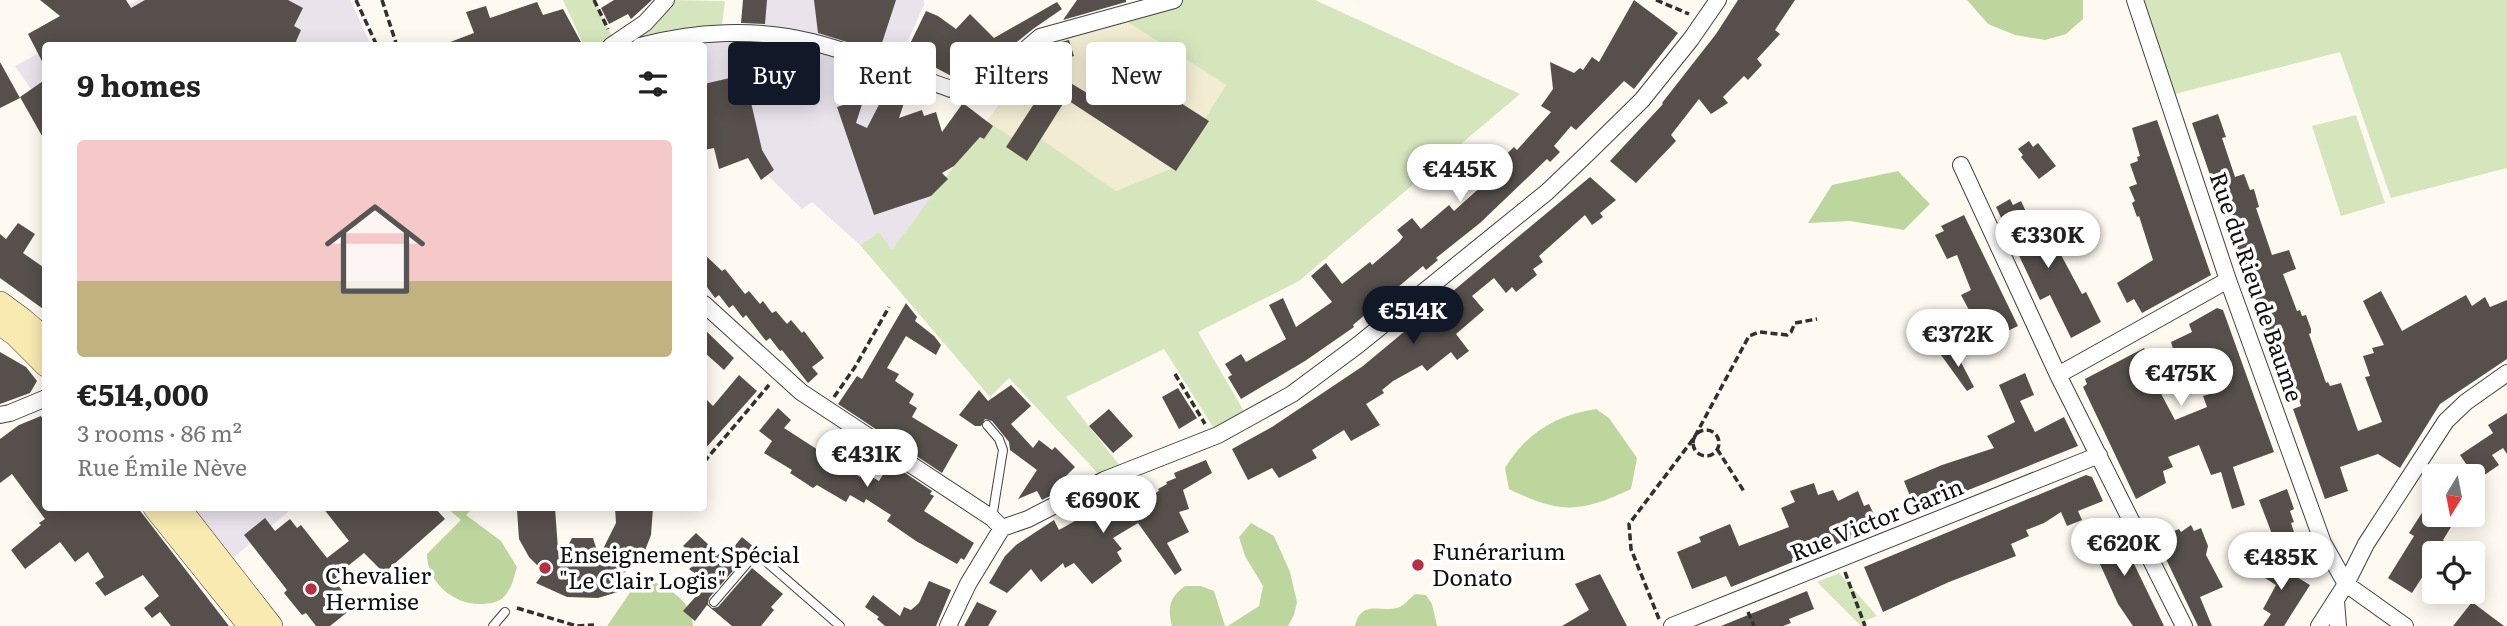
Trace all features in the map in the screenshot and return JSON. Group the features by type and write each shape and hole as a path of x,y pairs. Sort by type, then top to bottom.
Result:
{"main road":[{"path":"0,303 42,337"},
{"path":"0,323 42,361"},
{"path":"157,511 250,626"},
{"path":"181,511 271,626"}],"street":[{"path":"616,42 645,23 666,0"},
{"path":"660,42 721,33 788,37 814,42 951,89 973,89 983,86 1040,37 1174,0"},
{"path":"707,307 801,392 997,523 1028,519 1104,480 1249,420 1303,386 1358,345 1547,191 1642,100 1718,0"},
{"name":"Rue du Rieu de Baume","path":"2135,0 2228,279 2320,536 2346,584"},
{"path":"1961,164 2058,375 2184,626"},
{"path":"2058,375 2228,279"},
{"path":"2319,626 2346,584 2366,544 2446,421 2466,402 2507,373"},
{"path":"0,415 42,400"},
{"name":"Rue Victor Garin","path":"1672,626 2099,455"},
{"path":"948,626 997,523"},
{"path":"2346,584 2405,626"},
{"path":"2336,601 2338,626"}],"lane":[{"path":"987,425 999,439 1003,450 997,523"},
{"path":"714,602 756,553 840,626"},
{"path":"493,626 505,612"}],"path":[{"path":"356,0 375,42"},
{"path":"382,0 396,42"},
{"path":"594,0 612,42"},
{"path":"1656,0 1704,20"},
{"path":"825,409 855,367 889,307"},
{"path":"1661,626 1631,550 1629,524 1694,438 1749,336 1759,332 1787,335 1795,323 1817,319"},
{"path":"707,458 780,373"},
{"path":"1175,374 1213,437"},
{"path":"1717,449 1710,455 1698,453 1693,446 1694,438 1704,430 1717,437 1717,449 1745,493"},
{"path":"2285,550 2320,536"},
{"path":"1840,559 1865,626"},
{"path":"505,612 514,607 577,626 594,625"}],"shaded area":[{"path":"138,0 350,0 370,42 60,42"},
{"path":"765,0 924,0 907,42 834,42 834,105 903,105 900,113 895,115 935,192 892,251 879,232 860,245 812,202 802,209 747,155 707,148 707,42 684,42 761,35"},
{"path":"1118,16 1159,42 1086,42 1086,105 1186,105 1186,59 1226,85 1175,167 1116,191 1038,138 1030,150 987,121 999,105 1072,105 1072,42 1044,42"},
{"path":"42,52 42,105 15,66"},
{"path":"196,511 289,511 234,557"}],"green space":[{"path":"563,0 594,0 615,42 582,42"},
{"path":"666,0 725,1 721,33 660,42 616,42"},
{"path":"1174,0 1315,0 1520,94 1299,281 1198,332 1249,420 1218,435 1164,349 1066,397 1125,472 1104,480 1009,378 990,397 860,245 879,232 892,250 987,121 1030,149 1038,137 1116,191 1175,167 1226,85 1186,59 1186,42 1159,42 1118,16"},
{"path":"1967,0 2083,0 2083,19 2066,34 2045,40 2015,35 1988,24"},
{"path":"2135,0 2507,0 2507,168 2391,198 2340,52 2167,96"},
{"path":"2356,115 2385,203 2341,216 2312,126"},
{"path":"1898,171 1930,204 1904,230 1850,221 1808,223 1832,185"},
{"path":"1596,409 1609,418 1637,458 1631,489 1598,503 1570,507 1542,503 1509,489 1505,468 1522,445 1555,421"},
{"path":"450,511 470,511 466,515 501,541 517,567 509,590 499,600 483,604 462,601 444,591 432,574 427,554 461,520"},
{"path":"1251,523 1274,536 1290,572 1297,602 1288,626 1228,626 1259,606 1263,586 1245,556 1239,537"},
{"path":"1839,573 1877,616 1864,621 1865,626 1861,626 1817,582"},
{"path":"647,579 663,586 684,602 692,617 693,626 607,626 638,581"},
{"path":"1185,586 1201,586 1214,591 1225,626 1172,626 1171,603"},
{"path":"1415,594 1426,595 1432,604 1437,626 1355,626 1366,610 1397,608"}],"building":[{"path":"40,0 126,0 131,8 145,0 288,0 303,8 294,26 301,30 296,42 42,42 42,61 28,34 60,16"},
{"path":"614,0 652,0 631,19 628,14 609,24 601,8"},
{"path":"743,0 767,0 765,24 741,23"},
{"path":"814,0 896,0 882,42 847,42 818,33"},
{"path":"1077,0 1126,0 1126,2 1063,20"},
{"path":"1634,0 1678,33 1634,89 1624,81 1576,130 1571,126 1554,146 1560,152 1550,162 1547,159 1480,223 1436,258 1438,260 1426,270 1423,266 1353,325 1354,327 1305,361 1241,399 1228,377 1232,375 1225,364 1241,354 1246,362 1286,339 1269,305 1283,298 1296,327 1332,302 1311,276 1326,263 1342,284 1370,262 1372,265 1399,242 1403,237 1397,230 1412,218 1421,229 1449,205 1454,211 1495,174 1491,169 1514,147 1517,150 1551,112 1541,106 1553,89 1550,62 1574,73 1580,68 1583,70 1592,57 1599,62"},
{"path":"1738,0 1795,0 1775,30 1780,34 1757,59 1762,65 1748,80 1744,76 1723,97 1728,103 1711,114 1699,99 1671,135 1676,141 1636,183 1610,161 1663,104"},
{"path":"537,2 543,15 563,9 581,42 450,42 474,33 466,12 486,6 490,18"},
{"path":"1057,2 1062,9 1017,42 950,42 950,75 936,68 936,42 911,42 926,11 956,29 970,14 994,38"},
{"path":"0,62 20,98 0,108"},
{"path":"728,78 728,105 752,105 762,150 774,170 761,180 748,158 719,169 714,148 707,149 707,83"},
{"path":"42,82 42,136 20,97"},
{"path":"1072,84 1086,92 1086,105 1184,105 1209,121 1176,171 1072,103"},
{"path":"862,105 856,123 867,128 879,105 903,105 899,118 922,110 924,116 936,112 942,132 962,105 966,105 993,126 984,139 980,137 954,166 942,173 948,179 931,196 874,215 837,107"},
{"path":"1033,105 1062,105 1027,161 1006,147"},
{"path":"2218,114 2226,137 2222,138 2235,177 2244,174 2250,190 2254,189 2259,207 2256,208 2272,255 2289,250 2296,269 2283,274 2297,311 2300,310 2302,316 2306,315 2311,329 2309,334 2326,383 2330,386 2341,383 2358,431 2382,422 2365,377 2370,376 2363,356 2374,353 2372,348 2384,345 2363,301 2381,291 2402,331 2466,295 2472,306 2485,297 2490,307 2507,300 2507,359 2440,404 2400,468 2378,454 2340,467 2348,491 2325,499 2293,409 2301,406 2291,374 2286,370 2277,345 2270,348 2192,123"},
{"path":"2157,120 2211,275 2142,313 2134,299 2127,303 2117,283 2153,260 2132,203 2135,201 2129,187 2137,184 2130,164 2138,161 2137,157 2140,156 2132,128"},
{"path":"2029,141 2033,147 2038,143 2056,166 2039,179 2021,157 2023,155 2018,149"},
{"path":"1590,177 1616,200 1600,213 1603,217 1592,225 1585,215 1539,256 1543,262 1533,269 1537,275 1516,292 1512,287 1506,293 1494,278 1472,296 1484,310 1456,334 1469,351 1457,360 1451,352 1427,371 1422,365 1382,390 1384,393 1366,404 1380,425 1351,441 1344,430 1312,450 1317,458 1279,478 1272,468 1248,480 1232,449 1272,427 1363,366"},
{"path":"2010,199 2013,205 2021,201 2037,235 2046,227 2082,294 2086,292 2101,322 2071,338 2050,295 2040,300 1996,207"},
{"path":"1964,215 2018,326 1997,336 1991,323 1979,329 1961,295 1971,290 1957,255 1947,259 1935,235 1944,231 1941,226"},
{"path":"18,223 35,234 23,253 42,266 42,308 0,278 0,234 6,239"},
{"path":"707,257 722,271 725,269 745,294 749,291 760,304 763,301 772,313 776,311 787,324 791,320 802,333 804,331 824,358 812,367 818,374 808,383 782,350 780,351 770,338 766,341 746,315 743,318 733,305 729,308 719,295 715,298 707,287"},
{"path":"906,303 917,317 915,321 941,345 936,355 906,336 887,368 899,374 895,381 914,394 909,403 917,408 912,417 958,445 942,473 838,404 857,376 862,379"},
{"path":"2217,308 2223,310 2274,452 2233,467 2245,505 2232,509 2221,472 2211,475 2199,445 2168,457 2173,467 2163,471 2166,483 2136,499 2083,387 2087,384 2085,379 2144,348 2149,357 2173,349 2171,342 2192,332 2189,324","holes":["2188,359 2192,372 2200,370 2210,394 2203,396 2207,407 2175,420 2150,373"]},
{"path":"707,332 734,358 724,370 707,355"},
{"path":"1954,349 1974,387 1967,391 1941,355"},
{"path":"0,352 26,367 37,381 30,393 0,404"},
{"path":"2025,373 2034,395 2020,401 2035,432 2064,417 2078,446 1916,511 1904,481 1994,448 1987,436 2015,422 1999,385"},
{"path":"739,375 757,391 707,447 707,400 713,406"},
{"path":"1011,385 1031,406 1011,424 1033,448 1039,440 1052,450 1055,447 1075,467 1063,479 1070,486 1042,500 1037,491 1018,499 1037,470 1010,450 1009,442 992,421 985,419 981,426 975,426 959,415 979,390 988,401"},
{"path":"1178,388 1197,418 1179,429 1162,397"},
{"path":"778,408 791,420 784,428 860,477 863,472 879,481 890,463 932,491 930,494 934,496 924,511 974,543 964,560 961,558 957,564 916,541 887,521 891,515 866,499 864,503 850,495 846,502 817,485 813,488 790,473 792,470 764,453 772,441 759,431"},
{"path":"1109,409 1133,436 1113,453 1089,426"},
{"path":"2507,413 2507,454 2503,448 2492,455 2499,465 2485,475 2485,464 2466,464 2460,455 2493,433 2488,425"},
{"path":"42,418 42,511 140,511 229,626 171,626 160,612 152,618 144,608 159,596 143,575 105,596 95,583 104,577 88,552 75,562 60,542 25,569 11,550 45,519 12,474 0,483 0,439 19,425"},
{"path":"1206,460 1212,473 1183,490 1189,509 1179,512 1189,532 1167,543 1182,570 1175,575 1138,523 1113,538 1122,549 1117,552 1122,561 1092,584 1074,563 1065,568 1063,563 1041,582 1031,569 1007,593 989,583 1005,556 1016,545 1054,520 1059,530 1119,496 1127,508 1159,491 1166,482 1176,478 1174,473"},
{"path":"2086,475 2092,477 2103,501 2078,511 2082,520 2067,526 2061,512 2026,530 2029,536 2011,544 2016,556 1883,612 1864,567"},
{"path":"1814,483 1818,495 1833,490 1838,501 1858,491 1864,506 1869,504 1880,527 1731,587 1726,576 1692,589 1677,552 1701,542 1699,537 1730,524 1739,546 1789,527 1781,508 1795,502 1790,491"},
{"path":"2287,489 2294,509 2290,511 2295,535 2275,542 2259,500"},
{"path":"325,511 438,511 445,519 384,573 364,553 338,574 343,580 337,584 355,606 330,626 316,626 306,613 302,615 284,593 287,590 244,535 265,518 275,531 290,519 297,528 301,525 327,558 349,541"},
{"path":"517,511 555,511 559,563 572,538 593,538 599,557 616,523 615,511 653,511 651,535 644,553 632,567 615,579 621,591 598,598 567,597 536,583 544,572 529,557 519,539"},
{"path":"2422,513 2422,527 2451,527 2445,541 2422,541 2422,578 2412,593 2388,578 2414,536 2409,533"},
{"path":"2191,525 2194,531 2201,528 2208,546 2206,555 2223,587 2200,597 2212,626 2198,626 2156,538 2179,529 2181,532"},
{"path":"2114,526 2164,626 2133,626 2118,604 2095,553 2089,555 2083,541"},
{"path":"696,533 724,559 742,537 754,547 709,598 708,604 712,608 718,607 752,568 783,594 771,607 774,610 761,626 732,626 707,605 695,621 683,611 697,595 686,585 696,574 689,569 697,563 689,557 692,553 683,546"},
{"path":"2262,556 2310,585 2284,626 2263,626 2271,614 2263,609 2276,585 2254,571"},
{"path":"1600,574 1627,626 1562,626 1589,610 1575,584"},
{"path":"929,581 951,590 936,626 885,626 877,619 879,617 865,607 873,595 900,616 904,607 911,610 919,603"},
{"path":"1807,591 1814,609 1789,619 1791,623 1783,626 1721,626"},
{"path":"977,602 997,611 988,626 964,626"},
{"path":"2470,604 2475,604 2504,626 2453,626"}],"place":[{"name":"Funérarium Donato","path":"1418,565"},
{"name":"Enseignement Spécial \"Le Clair Logis\"","path":"545,568"},
{"name":"Chevalier Hermise","path":"311,589"}]}
